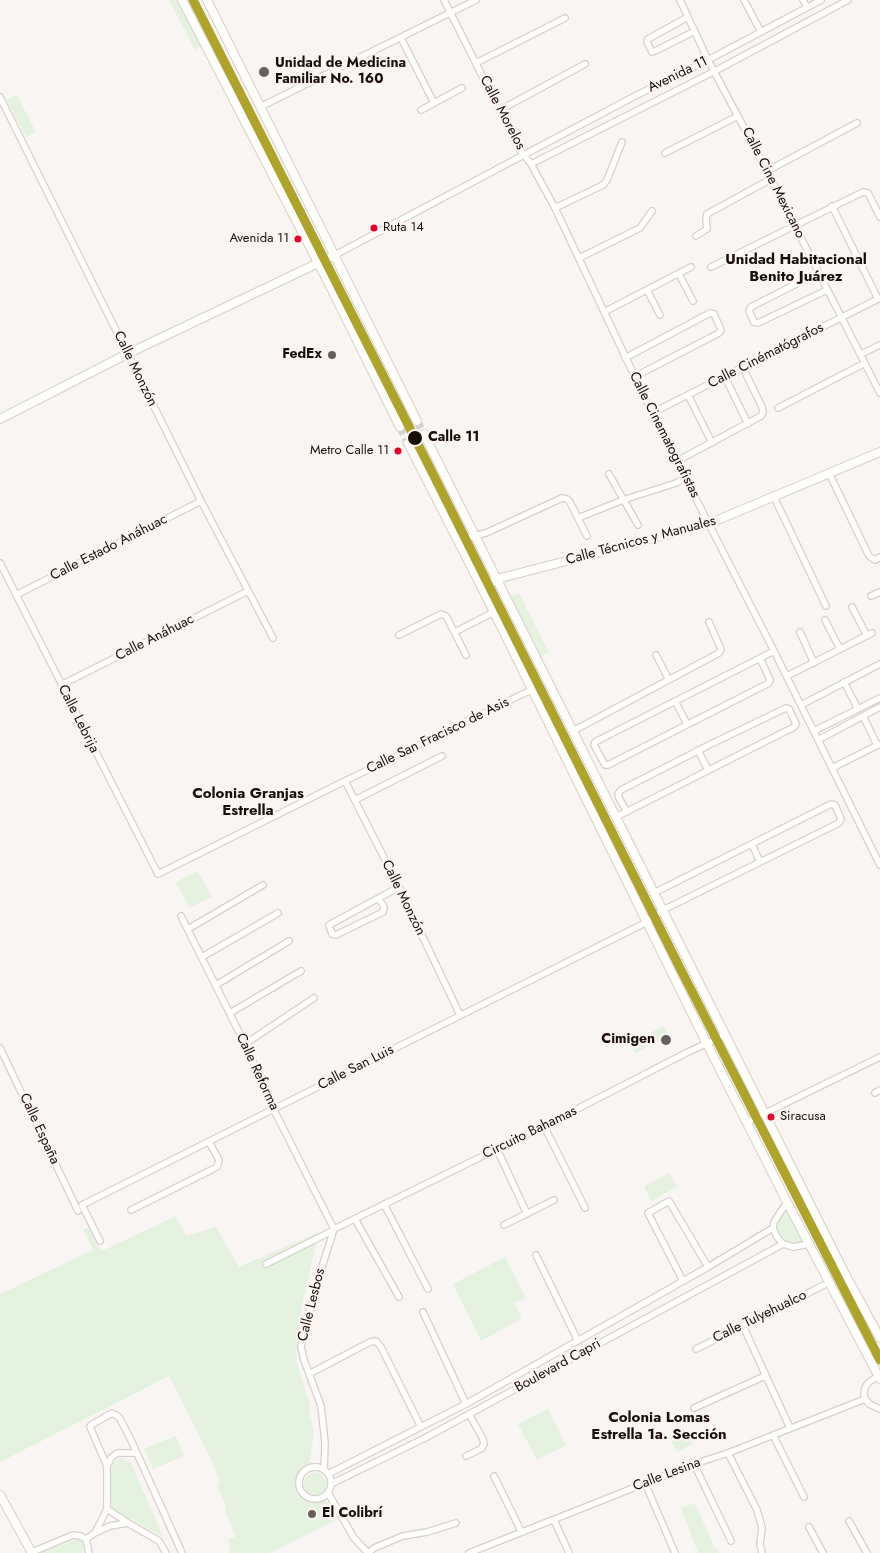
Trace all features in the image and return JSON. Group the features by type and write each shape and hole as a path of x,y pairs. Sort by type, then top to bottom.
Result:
{"main road":[{"path":"182,0 400,426"},
{"path":"207,0 417,421"},
{"name":"Avenida 11","path":"0,419 127,354 334,255"},
{"path":"424,434 662,910 766,1113 848,1280 880,1338"},
{"path":"408,443 494,612 707,1044 879,1377"},
{"name":"Calle Técnicos y Manuales","path":"482,588 497,579 708,524 880,452"},
{"path":"0,1495 2,1505 31,1553"}],"street":[{"name":"Calle Morelos","path":"444,0 519,149 530,164"},
{"path":"260,107 476,0"},
{"name":"Calle Cine Mexicano","path":"680,0 708,60 795,225 880,393"},
{"path":"744,0 761,32"},
{"path":"803,0 807,8"},
{"name":"Avenida 11","path":"334,255 821,0"},
{"name":"Avenida 11","path":"530,164 715,71 848,0"},
{"path":"688,17 648,39 647,42 652,52 655,52 695,31"},
{"name":"Calle Morelos","path":"476,63 565,18"},
{"path":"401,38 434,103"},
{"path":"500,110 585,64"},
{"path":"421,110 462,88"},
{"path":"635,96 641,107"},
{"name":"Calle Monzón","path":"0,97 201,501 273,638"},
{"path":"665,153 738,116"},
{"path":"767,171 857,122"},
{"path":"555,208 602,185 607,180 622,142"},
{"name":"Calle Cinematografistas","path":"530,164 555,208 634,377 787,676 880,865"},
{"path":"696,236 707,229 707,214 771,179"},
{"path":"711,267 863,192 868,193 880,217"},
{"path":"832,206 879,299"},
{"path":"578,258 640,228 652,211"},
{"path":"604,312 691,267"},
{"path":"679,274 693,301"},
{"path":"819,274 748,310 754,322 758,323 827,290"},
{"path":"647,290 660,315"},
{"name":"Calle Cinématógrafos","path":"652,413 879,299"},
{"path":"625,358 710,313 714,314 721,330 719,333 634,377"},
{"path":"861,354 880,345"},
{"path":"778,408 865,364"},
{"path":"676,461 761,416 763,412 743,368"},
{"path":"725,377 748,424"},
{"path":"688,395 712,443"},
{"path":"828,473 870,556 875,560 880,557"},
{"path":"609,474 638,525"},
{"path":"578,518 686,478"},
{"path":"774,497 826,606"},
{"path":"457,540 486,533 562,498 570,502 587,536"},
{"name":"Calle Estado Anáhuac","path":"16,595 201,501"},
{"name":"Calle Lebrija","path":"0,563 158,874"},
{"name":"Calle Anáhuac","path":"61,684 248,591"},
{"path":"871,596 880,592"},
{"path":"787,676 870,634 852,607"},
{"path":"455,632 494,612"},
{"path":"399,635 441,614 446,616 466,655"},
{"path":"825,620 840,649"},
{"path":"573,731 719,653 721,649 709,622"},
{"path":"800,632 814,663"},
{"path":"760,658 770,680 769,683 606,765 594,745 595,742 675,701 760,658 774,651"},
{"path":"656,655 668,680"},
{"path":"801,705 880,664"},
{"path":"844,682 858,709"},
{"name":"Calle San Fracisco de Asis","path":"158,874 531,690"},
{"path":"814,731 880,698"},
{"path":"675,701 687,724"},
{"path":"818,740 880,707"},
{"path":"616,817 627,812 794,727 796,724 789,709 786,708 698,750 621,790 618,794 619,798 627,812"},
{"path":"832,768 879,744 863,716"},
{"path":"698,750 708,770"},
{"path":"355,800 442,756"},
{"name":"Calle Monzón","path":"345,781 399,887 460,1015"},
{"name":"Calle San Luis","path":"79,1208 646,922 662,910 839,823 842,819 835,805 831,804 752,844"},
{"path":"654,893 752,844 760,862"},
{"path":"188,929 263,885"},
{"path":"379,899 384,908 383,912 336,936 332,934 329,925 399,887"},
{"path":"202,957 278,913"},
{"name":"Calle Reforma","path":"181,916 230,1013 274,1110 333,1230"},
{"path":"216,985 289,941"},
{"path":"230,1013 300,971"},
{"path":"245,1044 314,998"},
{"name":"Circuito Bahamas","path":"266,1264 725,1035"},
{"name":"Calle España","path":"0,1048 79,1208"},
{"path":"747,1122 880,1057"},
{"path":"544,1126 585,1208"},
{"path":"131,1210 217,1167 219,1160 209,1142"},
{"path":"497,1149 527,1214"},
{"path":"504,1225 554,1200"},
{"path":"683,1281 648,1213 668,1201 708,1268"},
{"path":"787,1202 779,1212 773,1228 776,1237 783,1244 793,1247 810,1244"},
{"path":"384,1204 428,1289"},
{"path":"79,1208 100,1241"},
{"path":"355,1219 399,1297"},
{"name":"Boulevard Capri","path":"326,1472 421,1428 466,1404 708,1268 773,1228"},
{"name":"Calle Lesbos","path":"326,1472 324,1424 301,1347 315,1289 333,1230"},
{"name":"Boulevard Capri","path":"331,1484 425,1438 783,1244"},
{"path":"536,1255 578,1341"},
{"name":"Calle Tulyehualco","path":"696,1349 824,1285"},
{"path":"422,1312 466,1404"},
{"path":"743,1326 790,1428"},
{"path":"308,1374 370,1342 376,1341 381,1347 421,1428"},
{"path":"694,1408 765,1376"},
{"path":"879,1377 869,1382 865,1387 865,1399 869,1404 880,1408"},
{"name":"Calle Lesina","path":"469,1553 521,1531 554,1520 694,1464 773,1436 865,1399"},
{"path":"95,1534 107,1509 107,1466 90,1427 112,1413 119,1417 182,1553"},
{"path":"466,1456 481,1449 484,1444 470,1414"},
{"path":"773,1436 804,1497"},
{"path":"728,1452 757,1510 762,1528 760,1544 762,1553"},
{"path":"107,1466 111,1458 117,1453 136,1453"},
{"path":"694,1464 731,1542"},
{"path":"309,1468 320,1468 326,1472 331,1484 328,1493 324,1497 314,1499 304,1495 299,1486 301,1475 309,1468"},
{"path":"494,1476 521,1531"},
{"path":"645,1483 675,1553"},
{"path":"328,1493 354,1538 368,1553 374,1548 403,1536 427,1532 456,1523"},
{"path":"107,1509 159,1541 166,1553"},
{"path":"554,1520 569,1553"},
{"path":"850,1521 867,1553"},
{"path":"86,1539 110,1526 128,1523"},
{"path":"809,1528 823,1553"},
{"path":"31,1553 73,1535 86,1539"},
{"path":"86,1539 89,1553"}],"green space":[{"path":"169,0 179,0 202,45 195,50"},
{"path":"17,95 36,132 26,137 7,100"},
{"path":"519,593 549,652 539,657 509,597"},
{"path":"198,871 212,897 189,908 176,882"},
{"path":"664,1026 669,1036 635,1053 630,1043"},
{"path":"670,1173 677,1187 651,1201 644,1186"},
{"path":"787,1207 805,1242 791,1244 783,1241 776,1233 776,1226 780,1215"},
{"path":"176,1216 186,1236 216,1227 239,1267 319,1232 301,1309 296,1360 310,1406 309,1410 314,1432 309,1468 301,1475 299,1486 304,1495 309,1498 319,1499 324,1497 337,1519 269,1553 230,1553 228,1540 236,1536 225,1512 226,1506 217,1484 220,1482 208,1453 169,1376 0,1462 0,1294 93,1250 83,1230 88,1227 100,1250 106,1249"},
{"path":"505,1257 526,1298 514,1303 522,1318 481,1341 453,1284"},
{"path":"548,1409 566,1445 537,1460 518,1424"},
{"path":"681,1428 682,1430 685,1428 693,1444 677,1452 668,1435"},
{"path":"176,1436 184,1456 153,1469 144,1449"},
{"path":"124,1458 131,1463 163,1537 131,1519 117,1515 112,1508 109,1490 110,1472 114,1462"},
{"path":"315,1473 323,1476 326,1484 323,1492 315,1495 307,1492 304,1484 307,1476"},
{"path":"695,1503 715,1549 719,1553 698,1553 681,1508"},
{"path":"77,1539 82,1540 84,1543 83,1553 39,1553"}],"tunnel":[{"path":"417,421 424,434"},
{"path":"400,427 408,443"}],"transit line":[{"path":"193,0 681,970 880,1360"}],"place":[{"name":"Unidad de Medicina Familiar No. 160","path":"264,72"},
{"name":"Ruta 14","path":"374,228"},
{"name":"Avenida 11","path":"298,239"},
{"name":"FedEx","path":"332,355"},
{"name":"Calle 11","path":"415,438"},
{"name":"Metro Calle 11","path":"398,451"},
{"name":"Cimigen","path":"666,1040"},
{"name":"Siracusa","path":"771,1117"},
{"name":"El Colibrí","path":"312,1514"}],"district":[{"name":"Unidad Habitacional Benito Juárez","path":"796,268"},
{"name":"Colonia Granjas Estrella","path":"248,802"},
{"name":"Colonia Lomas Estrella 1a. Sección","path":"659,1426"}]}
